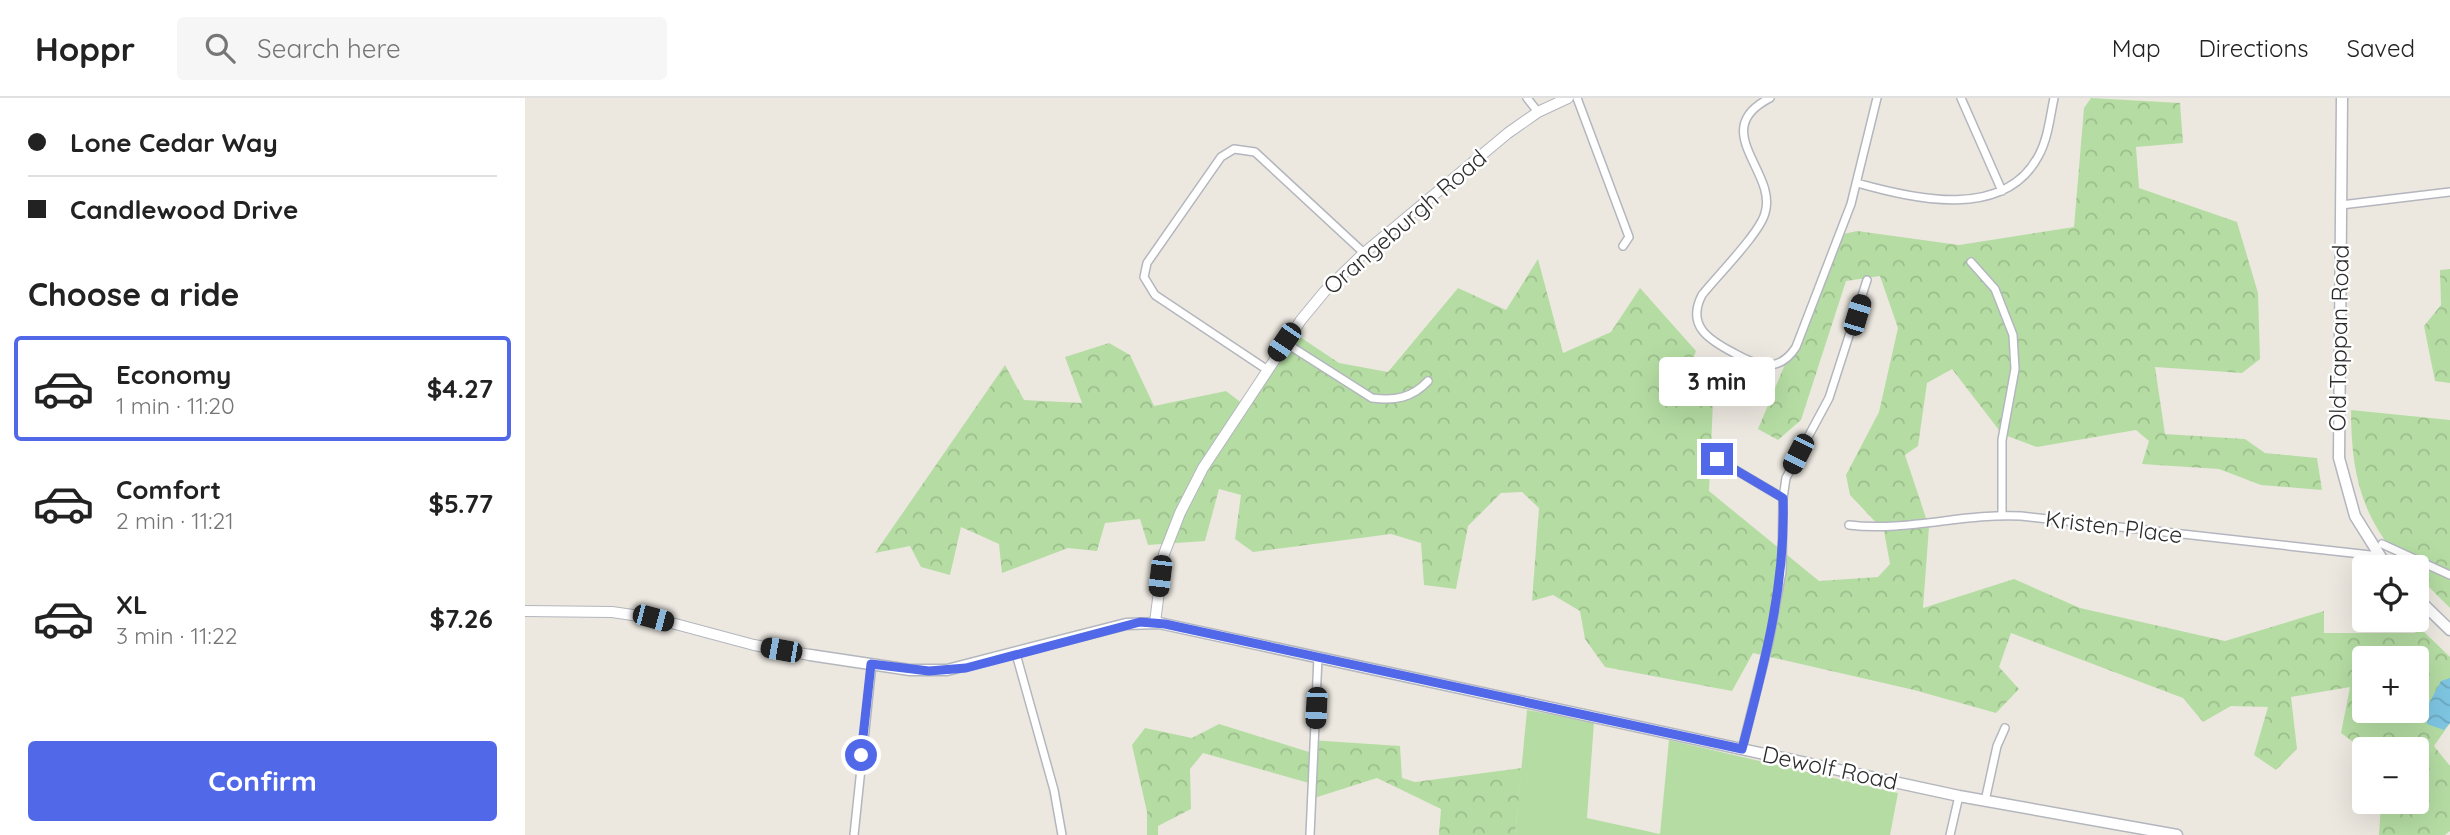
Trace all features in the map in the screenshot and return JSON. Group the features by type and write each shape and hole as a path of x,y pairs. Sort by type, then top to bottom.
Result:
{"main road":[{"name":"Old Tappan Road","path":"2342,98 2339,458 2355,516 2378,555"},
{"path":"2429,610 2450,630"},
{"path":"810,655 910,670 947,670 1126,624 1155,622"},
{"name":"Dewolf Road","path":"1155,622 1959,796 2177,835"}],"street":[{"path":"1527,98 1538,112"},
{"name":"Orangeburgh Road","path":"1155,622 1164,554 1180,513 1203,468 1284,342 1325,291 1364,253 1508,133 1538,112 1568,98"},
{"path":"1577,98 1629,237 1623,246"},
{"path":"1770,98 1749,115 1744,138 1765,189 1766,213 1702,295 1696,311 1703,334 1731,352 1762,366 1779,364 1792,354 1857,183 1877,98"},
{"path":"1961,98 2002,191"},
{"path":"1857,183 1928,199 1976,198 2002,191 2026,173 2041,153 2054,98"},
{"path":"1266,369 1154,295 1144,277 1146,263 1221,157 1234,149 1255,152 1364,253"},
{"path":"2341,205 2450,192"},
{"path":"1971,262 1988,279 1999,296 2010,319 2014,343 2015,369 2002,432 2002,515"},
{"path":"1742,749 1769,642 1782,570 1783,498 1786,478 1829,398 1867,280"},
{"path":"1284,342 1372,398 1389,401 1416,393 1428,381"},
{"path":"1717,459 1783,498"},
{"name":"Kristen Place","path":"1849,525 1871,528 2002,515 2370,555"},
{"path":"2382,544 2450,575"},
{"path":"525,611 612,612 653,618 745,643 810,655"},
{"path":"1016,654 1054,790 1062,835"},
{"path":"1310,835 1318,657"},
{"path":"853,835 871,664"},
{"path":"1985,801 1997,746 2005,729"},
{"path":"1950,835 1959,796"}],"green space":[{"path":"2091,98 2180,103 2183,143 2136,147 2139,188 2237,222 2258,293 2260,359 2242,373 2155,367 2165,434 2245,439 2265,453 2317,458 2322,490 2261,485 2219,469 2142,464 2149,441 2136,430 2037,447 2002,434 1952,369 1927,383 1918,446 1905,455 1929,527 1923,608 2014,579 2080,608 2225,641 2324,611 2324,633 2424,632 2450,657 2450,723 2434,746 2450,766 2450,831 2445,835 2379,835 2380,814 2429,814 2429,737 2352,737 2352,741 2341,733 2350,687 2291,697 2297,749 2276,770 2254,755 2268,707 2231,706 2203,722 2183,698 2011,633 1999,667 2019,689 1996,713 1914,690 1753,653 1732,691 1605,667 1585,639 1580,611 1553,595 1532,601 1539,508 1522,492 1501,493 1468,526 1456,589 1424,585 1421,543 1391,534 1253,552 1235,539 1241,495 1219,489 1205,541 1148,545 1140,519 1105,523 1097,551 1068,548 1002,573 999,544 961,527 950,575 921,567 910,546 875,553 1005,365 1024,400 1082,403 1065,357 1109,343 1130,355 1154,406 1226,391 1243,404 1294,333 1339,363 1388,372 1458,288 1506,310 1538,259 1563,353 1611,332 1640,288 1696,351 1687,376 1713,402 1709,491 1819,581 1878,577 1890,564 1884,531 1850,495 1846,475 1879,412 1898,328 1880,276 1846,281 1801,420 1778,440 1758,429 1839,235 1857,231 1959,245 2074,227 2084,108"},
{"path":"2450,269 2450,383 2435,381 2424,326 2441,305 2440,270"},
{"path":"2351,410 2450,420 2450,608 2429,587 2429,555 2397,555 2380,532 2362,496 2353,455"},
{"path":"1527,710 1594,722 1587,818 1660,834 1669,740 1898,793 1890,835 1515,835"},
{"path":"1219,724 1309,752 1310,740 1400,746 1402,778 1415,782 1522,768 1515,835 1439,835 1441,809 1377,778 1308,800 1309,783 1203,753 1190,769 1191,809 1158,826 1158,835 1147,835 1147,812 1132,745 1145,728 1192,738"}],"water":[{"path":"2450,678 2450,723 2444,730 2427,724 2429,703 2441,681"}],"route":[{"path":"861,755 871,664 929,671 966,668 1140,622 1165,624 1742,749 1769,642 1782,570 1783,498 1717,459"}]}
